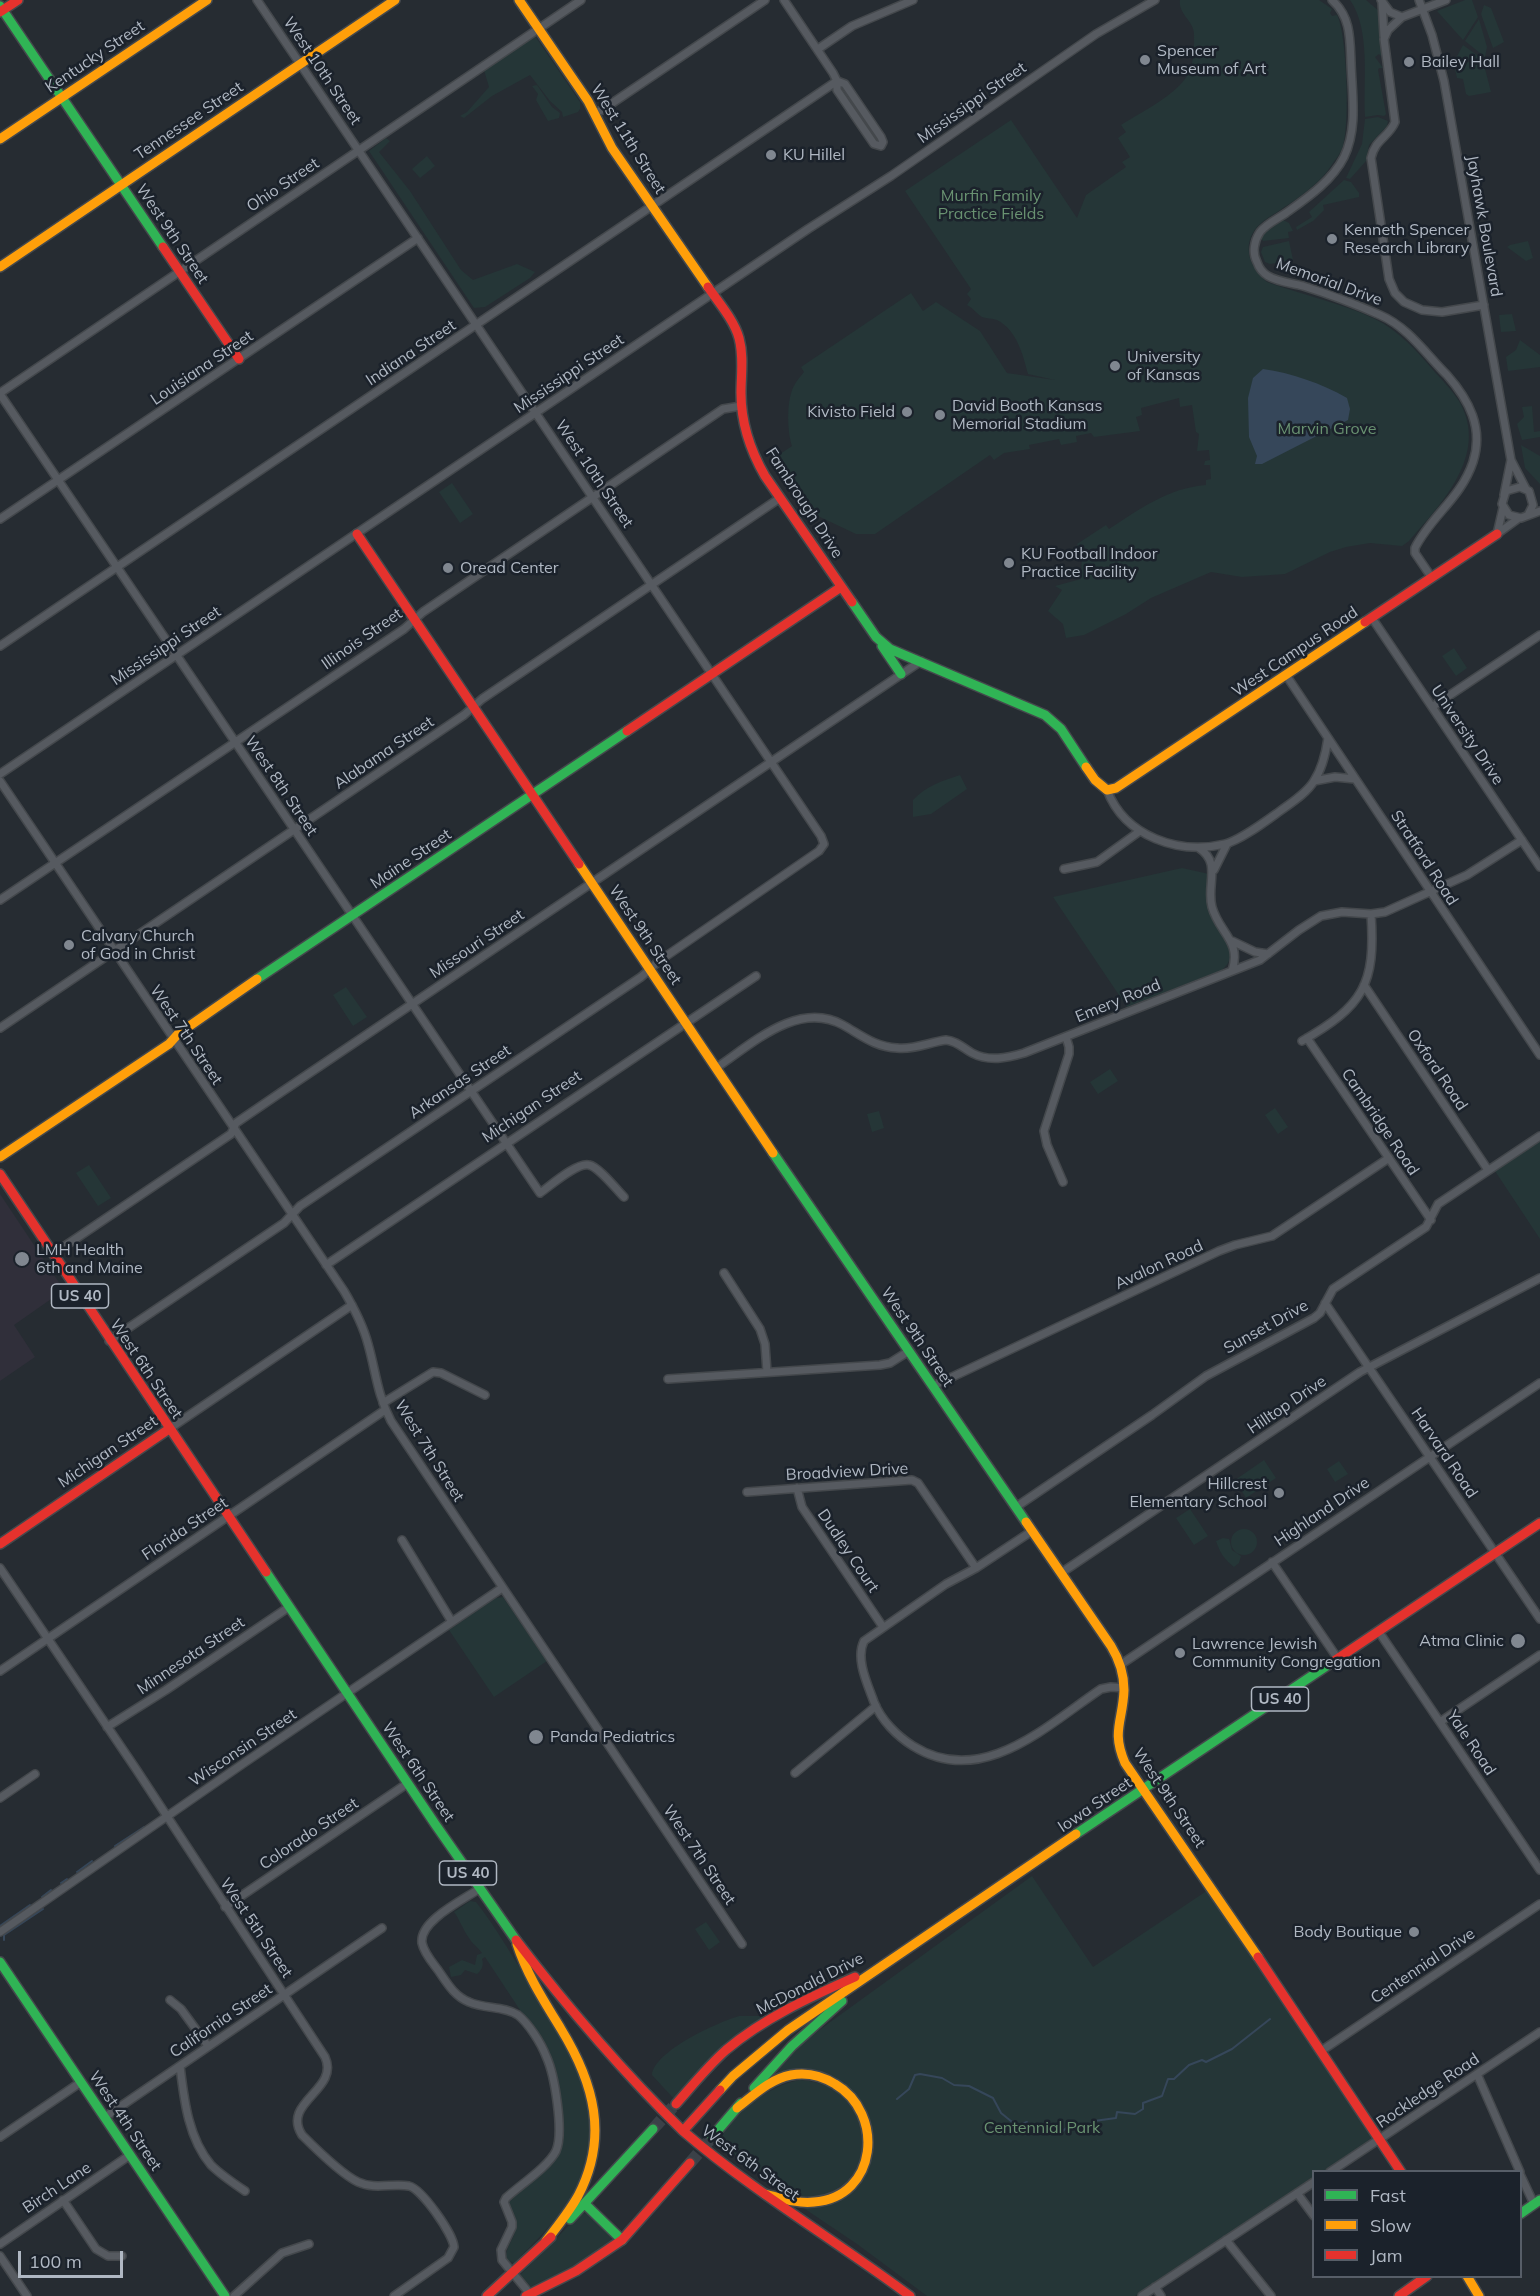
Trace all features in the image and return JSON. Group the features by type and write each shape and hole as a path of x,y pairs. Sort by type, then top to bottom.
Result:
{"main road":[{"path":"1,10 18,0"},
{"name":"Kentucky Street","path":"0,139 207,0"},
{"name":"Tennessee Street","path":"0,267 395,0"},
{"name":"West 11th Street","path":"519,0 594,113 612,148 712,294"},
{"name":"West 9th Street","path":"1,10 239,359"},
{"name":"Fambrough Drive","path":"712,294 735,327 741,342 744,364 741,406 745,431 752,450 780,498 876,638 890,649 921,661"},
{"name":"West 9th Street","path":"357,534 716,1068 1110,1646 1120,1665 1124,1688 1116,1726 1117,1742 1125,1763 1206,1878 1400,2170"},
{"name":"West Campus Road","path":"1107,790 1116,788 1497,534"},
{"name":"Maine Street","path":"0,1157 170,1044 220,1004 533,796 841,587"},
{"path":"876,638 901,674"},
{"path":"921,661 1045,716 1061,729 1095,780 1107,790"},
{"name":"West 6th Street","path":"0,1174 109,1341 479,1889 583,2025 613,2060 683,2131 723,2165 852,2253 910,2296"},
{"name":"Michigan Street","path":"0,1544 169,1430"},
{"name":"Iowa Street","path":"683,2131 715,2095 759,2054 886,1962 1540,1523"},
{"path":"515,1937 523,1968 580,2062 593,2100 596,2119 592,2160 587,2177 570,2210 546,2241"},
{"name":"West 4th Street","path":"0,1962 225,2296"},
{"name":"McDonald Drive","path":"676,2104 717,2058 740,2039 813,1996 886,1962"},
{"name":"McDonald Drive","path":"712,2137 792,2046 886,1962"},
{"path":"737,2108 776,2080 786,2076 808,2074 826,2078 849,2091 859,2102 864,2114 869,2135 868,2153 860,2172 846,2189 830,2199 815,2202 796,2201 765,2194"},
{"path":"487,2296 585,2204 653,2129"},
{"path":"528,2295 576,2271 622,2240 690,2163"},
{"path":"1522,2213 1537,2202"},
{"path":"585,2204 622,2240"},
{"path":"1399,2296 1426,2278"},
{"path":"1468,2278 1479,2296"}],"street":[{"name":"West 10th Street","path":"258,0 821,836 824,844"},
{"name":"Ohio Street","path":"0,394 581,0"},
{"path":"594,113 602,110 765,0"},
{"path":"784,0 837,81 837,90 874,144 881,146 883,142 881,137 844,84 837,81"},
{"path":"818,49 852,26 913,0"},
{"name":"Mississippi Street","path":"0,774 808,229 891,176 1096,34 1155,0"},
{"name":"Memorial Drive","path":"1332,0 1342,11 1350,32 1353,117 1350,140 1343,158 1327,180 1296,206 1263,228 1256,241 1255,257 1262,271 1273,278 1300,285 1372,312 1399,327 1419,345 1460,390 1469,404 1475,421 1477,446 1468,474 1462,488 1415,546 1415,553 1432,578"},
{"name":"Jayhawk Boulevard","path":"1419,0 1444,81 1511,460 1527,490"},
{"path":"1384,39 1388,30 1402,17 1446,0"},
{"path":"1382,1 1390,12 1402,17"},
{"path":"1382,1 1384,39 1395,122 1376,144 1371,161 1389,279 1399,297 1422,310 1442,312 1484,305"},
{"name":"Indiana Street","path":"0,646 837,81"},
{"name":"Louisiana Street","path":"0,519 418,238"},
{"name":"West 8th Street","path":"0,394 540,1192 578,1166 588,1164 624,1197"},
{"name":"Illinois Street","path":"0,900 723,409 741,406"},
{"name":"Jayhawk Boulevard","path":"1504,495 1511,460"},
{"path":"1497,534 1504,495 1510,488 1527,490 1538,495"},
{"path":"1527,490 1533,505 1529,513"},
{"name":"Alabama Street","path":"0,1028 780,498"},
{"path":"1503,508 1512,517 1521,518 1529,513 1540,511"},
{"name":"West Campus Road","path":"1497,534 1521,518"},
{"name":"University Drive","path":"1372,618 1540,867"},
{"path":"1432,707 1540,635"},
{"name":"Missouri Street","path":"52,1254 231,1134 236,1123 921,661"},
{"name":"Stratford Road","path":"1286,675 1540,1055"},
{"path":"1107,790 1120,812 1140,831 1170,845 1199,848 1227,844 1276,814 1314,781 1325,757 1328,738"},
{"path":"1314,781 1335,777 1356,779"},
{"name":"West 7th Street","path":"0,781 352,1305 368,1342 375,1379 384,1406 403,1439 742,1944"},
{"path":"1064,869 1097,862 1140,831"},
{"name":"Emery Road","path":"716,1068 776,1029 791,1021 810,1017 835,1021 874,1043 887,1047 908,1048 946,1040 975,1054 994,1059 1024,1053 1232,971 1268,954 1321,916 1342,912 1371,914 1385,912 1467,875 1522,840"},
{"name":"Arkansas Street","path":"109,1341 284,1222 301,1204 650,969 819,851 824,844"},
{"path":"1227,844 1210,884 1212,906 1219,923 1232,941 1235,958 1232,971"},
{"path":"1199,848 1209,857 1214,870"},
{"path":"1364,985 1372,963 1371,914"},
{"path":"1232,941 1255,952 1268,954"},
{"name":"Michigan Street","path":"326,1265 756,976"},
{"name":"Cambridge Road","path":"1364,985 1346,1012 1304,1040 1431,1220"},
{"name":"Oxford Road","path":"1364,985 1488,1170"},
{"path":"1063,1182 1047,1145 1044,1131 1069,1054 1066,1037"},
{"name":"Sunset Drive","path":"1016,1507 1152,1416 1206,1376 1314,1318 1320,1313 1333,1289 1426,1227 1438,1204 1540,1136"},
{"name":"Avalon Road","path":"933,1386 1227,1248 1272,1236 1389,1158"},
{"path":"724,1273 760,1329 765,1344 767,1372"},
{"name":"Hilltop Drive","path":"1061,1573 1370,1367 1540,1278"},
{"name":"Harvard Road","path":"1325,1303 1540,1619"},
{"name":"Michigan Street","path":"169,1430 352,1305"},
{"path":"668,1379 880,1365 890,1363 909,1351"},
{"name":"Florida Street","path":"0,1671 228,1517 433,1372 441,1373 485,1395"},
{"name":"Highland Drive","path":"1120,1665 1540,1383"},
{"name":"Broadview Drive","path":"747,1492 881,1480 915,1481 976,1568"},
{"name":"Dudley Court","path":"797,1488 802,1507 883,1627"},
{"path":"1032,1531 976,1568 946,1584 864,1641 861,1648 863,1665 876,1706 896,1733 911,1745 931,1755 961,1761 987,1758 1014,1748 1101,1689 1124,1688"},
{"path":"402,1540 452,1622"},
{"path":"1272,1562 1338,1659"},
{"name":"West 5th Street","path":"0,1568 167,1816 325,2057 328,2067 324,2081 299,2112 297,2123 302,2135 346,2175 360,2183 380,2187 404,2186 417,2190 451,2236 454,2250 448,2258 394,2296"},
{"name":"Wisconsin Street","path":"0,1932 502,1588"},
{"name":"Minnesota Street","path":"107,1727 289,1607"},
{"name":"Yale Road","path":"1379,1632 1540,1870"},
{"path":"1440,1722 1540,1655"},
{"path":"795,1773 876,1706"},
{"path":"0,1798 35,1774"},
{"name":"Colorado Street","path":"225,1907 408,1783"},
{"path":"479,1889 429,1922 423,1931 422,1942 425,1951 456,1995 471,2003 518,2015 540,2044 548,2061 560,2124 559,2141 550,2159 504,2202 512,2227 501,2250 501,2256 504,2264 528,2295"},
{"name":"Centennial Drive","path":"1321,2051 1540,1904"},
{"name":"California Street","path":"105,2117 382,1928"},
{"path":"170,2000 182,2008 208,2046"},
{"name":"Rockledge Road","path":"1333,2170 1540,2032"},
{"path":"180,2066 188,2113 202,2151 220,2174 245,2191"},
{"path":"1477,2074 1519,2170"},
{"path":"0,2137 81,2082"},
{"name":"Birch Lane","path":"0,2244 130,2155"},
{"path":"1522,2176 1537,2202"},
{"path":"1142,2296 1312,2183"},
{"path":"1297,2193 1312,2213"},
{"path":"63,2200 96,2249 108,2256 122,2256"},
{"path":"1226,2240 1271,2296"},
{"path":"234,2296 282,2253 309,2244"},
{"path":"0,2256 27,2296"},
{"path":"1155,2287 1161,2296"}],"shaded area":[{"name":"LMH Health 6th and Maine","path":"0,1194 64,1290 14,1325 35,1357 0,1381"}],"green space":[{"name":"Marvin Grove","path":"1180,0 1319,0 1332,9 1330,13 1332,16 1337,15 1343,40 1346,79 1346,119 1342,149 1315,184 1257,227 1249,242 1252,263 1267,282 1362,313 1399,335 1420,355 1459,401 1467,421 1469,440 1458,477 1435,511 1402,546 1370,543 1346,547 1330,552 1285,574 1242,577 1211,572 1151,598 1126,614 1084,635 1066,638 1063,624 1048,611 1062,590 1055,586 1081,579 1082,553 1077,544 1106,525 1109,529 1167,495 1179,490 1206,485 1206,480 1211,479 1210,465 1204,465 1205,461 1210,460 1209,450 1197,451 1199,434 1196,432 1192,405 1180,407 1179,398 1141,408 1142,415 1136,417 1140,431 1094,437 1091,433 1076,436 1077,442 1061,445 1059,439 1029,445 1030,449 1004,453 994,460 990,455 875,534 856,534 818,516 777,456 792,446 788,423 790,397 796,382 804,372 801,367 911,293 923,311 936,302 980,331 1007,373 1055,380 1028,374 1018,344 1010,330 997,320 982,317 967,305 971,299 967,294 971,289 905,191 1011,120 1077,218 1086,195 1126,167 1122,162 1130,157 1118,138 1126,132 1121,125 1167,96 1183,82 1188,74 1193,59 1194,34 1192,25 1181,9"},
{"path":"1350,0 1366,0 1380,12 1382,57 1379,54 1375,57 1383,68 1378,70 1386,114 1384,116 1365,117 1365,56 1361,26"},
{"path":"1465,0 1472,0 1478,17 1463,40 1437,11"},
{"path":"1484,5 1491,8 1504,42 1493,48 1481,14"},
{"path":"1479,19 1487,47 1485,57 1465,41"},
{"path":"535,36 580,102 578,112 563,117 562,112 550,101 530,75 492,96 464,118 460,116 467,112 489,87 484,70"},
{"path":"1463,45 1481,58 1481,59 1455,60"},
{"path":"1473,61 1484,65 1491,92 1469,96 1466,94 1463,79 1457,78 1454,65"},
{"path":"537,85 552,107 560,113 559,118 548,121 536,100 538,94 532,86"},
{"path":"1378,117 1388,121 1387,126 1369,145 1366,161 1350,179 1346,178 1362,144 1365,119"},
{"path":"386,138 390,141 379,152 410,191 461,270 473,280 517,264 535,272 530,278 485,307 474,308 369,151"},
{"path":"427,156 435,166 420,178 412,169"},
{"path":"1344,180 1351,182 1359,193 1359,197 1323,205 1324,210 1313,221 1297,230 1296,227 1312,217 1309,212"},
{"path":"1283,220 1289,223 1293,231 1288,232 1289,238 1263,241 1261,238 1267,231"},
{"path":"1289,241 1293,260 1270,264 1265,262 1261,252 1263,247"},
{"path":"1528,241 1533,258 1526,261 1507,247 1510,245"},
{"path":"1512,314 1516,331 1501,332 1499,315"},
{"path":"1520,340 1540,355 1540,367 1508,371 1506,357 1516,350"},
{"path":"1532,406 1534,432 1540,431 1540,437 1522,440 1517,424 1524,417 1522,407"},
{"path":"1521,445 1540,456 1540,484 1525,468"},
{"path":"452,483 473,514 460,523 439,492"},
{"path":"1454,648 1467,668 1456,676 1442,656"},
{"path":"960,775 967,789 931,814 913,817 913,800 918,795 935,784"},
{"path":"1182,868 1209,874 1208,906 1214,923 1230,950 1228,964 1222,970 1127,1007 1053,897"},
{"path":"346,987 367,1017 353,1026 333,995"},
{"path":"1110,1069 1118,1081 1098,1094 1090,1082"},
{"path":"1275,1108 1288,1127 1278,1134 1265,1115"},
{"path":"879,1111 884,1128 872,1132 867,1114"},
{"path":"1540,1141 1540,1239 1495,1171"},
{"path":"89,1165 111,1198 98,1206 76,1173"},
{"path":"1264,1460 1276,1478 1246,1498 1235,1480"},
{"path":"1339,1461 1348,1474 1335,1482 1327,1469"},
{"path":"1190,1509 1208,1536 1194,1545 1176,1518"},
{"path":"1244,1529 1253,1533 1257,1542 1253,1551 1244,1555 1235,1551 1231,1542 1235,1533"},
{"path":"1223,1538 1229,1539 1232,1550 1241,1556 1239,1563 1234,1567 1223,1556 1216,1541"},
{"path":"503,1597 547,1661 494,1697 449,1630 496,1598"},
{"name":"Centennial Park","path":"1032,1876 1093,1967 1208,1890 1369,2131 1371,2139 1325,2170 1312,2170 1312,2180 1135,2296 927,2296 802,2207 836,2201 873,2144 844,2082 770,2076 806,2040"},
{"path":"470,1901 476,1902 490,1921 562,2037 582,2081 590,2114 591,2134 588,2154 577,2186 553,2221 514,2263 507,2260 506,2256 516,2227 509,2202 556,2158 563,2140 564,2128 553,2064 549,2054 485,1957 482,1959 482,1967 477,1974 465,1970 461,1975 451,1977 449,1967 462,1960 475,1965 477,1955 482,1953 470,1940 454,1912"},
{"path":"706,1922 720,1942 709,1950 695,1929"},
{"path":"739,2016 770,2016 675,2100 652,2075 655,2066 663,2056 688,2039"},
{"path":"800,2080 826,2086 848,2100 856,2110 864,2135 858,2165 849,2179 818,2199 817,2196 793,2194 780,2187 714,2140 763,2095 787,2083"},
{"path":"587,2213 611,2235 613,2240 574,2268 531,2287 520,2275 580,2214"}],"water":[{"path":"1263,369 1306,379 1347,398 1350,409 1348,420 1262,464 1255,464 1257,456 1249,437 1248,398 1253,378"}],"waterway":[{"path":"115,1846 144,1827"},
{"path":"77,1872 92,1861"},
{"path":"61,1883 67,1879"},
{"path":"42,1897 51,1890"},
{"path":"0,1926 30,1905"},
{"path":"4,1940 4,1935 43,1909"},
{"path":"897,2099 909,2089 915,2075 920,2074 942,2078 954,2085 969,2086 993,2098 1001,2113 1017,2126 1027,2122 1029,2128 1042,2125 1054,2133 1062,2132 1072,2126 1084,2128 1094,2121 1116,2118 1117,2112 1135,2114 1143,2109 1143,2103 1162,2096 1168,2079 1174,2079 1189,2065 1202,2060 1206,2062 1232,2049 1270,2019"}],"tunnel":[{"path":"653,2129 673,2107"},
{"path":"690,2163 712,2137"}],"traffic: fast":[{"path":"0,6 163,247"},
{"path":"852,602 876,637 890,649 1045,715 1061,729 1086,767"},
{"path":"882,646 901,674"},
{"path":"257,979 627,731"},
{"path":"773,1153 1026,1522"},
{"path":"266,1572 435,1824 516,1940"},
{"path":"1076,1834 1334,1661"},
{"path":"0,1962 225,2296"},
{"path":"754,2088 792,2046 842,2001"},
{"path":"712,2137 741,2103"},
{"path":"570,2219 653,2129"},
{"path":"1522,2213 1540,2200"},
{"path":"585,2204 622,2240"}],"traffic: slow":[{"path":"0,139 207,0"},
{"path":"0,267 395,0"},
{"path":"519,0 588,101 612,148 708,287"},
{"path":"1086,767 1095,780 1107,790 1116,788 1365,622"},
{"path":"579,864 773,1153"},
{"path":"0,1157 169,1044 178,1034 257,979"},
{"path":"1026,1522 1116,1656 1124,1684 1118,1734 1125,1763 1258,1957"},
{"path":"720,2090 733,2076 788,2030 1076,1834"},
{"path":"517,1944 531,1977 582,2070 594,2111 593,2153 588,2174 578,2196 546,2241"},
{"path":"737,2108 776,2080 791,2075 809,2074 835,2084 851,2097 862,2114 867,2133 867,2152 862,2170 851,2186 835,2197 814,2202 796,2201 765,2194"},
{"path":"1468,2278 1479,2296"}],"traffic: jam":[{"path":"0,12 18,0"},
{"path":"163,247 239,359"},
{"path":"708,287 730,318 741,345 743,415 747,436 755,456 765,476 852,602"},
{"path":"357,534 579,864"},
{"path":"1365,622 1497,534"},
{"path":"627,731 841,587"},
{"path":"0,1174 266,1572"},
{"path":"0,1544 169,1429"},
{"path":"1334,1661 1540,1523"},
{"path":"516,1940 596,2038 683,2131 720,2090"},
{"path":"1258,1957 1400,2170"},
{"path":"676,2104 713,2063 741,2038 788,2009 855,1977"},
{"path":"683,2131 738,2175 910,2296"},
{"path":"526,2296 576,2271 622,2240 690,2163"},
{"path":"487,2296 551,2237"},
{"path":"1399,2296 1424,2278"}],"place":[{"name":"Spencer Museum of Art","path":"1145,60"},
{"name":"Bailey Hall","path":"1409,62"},
{"name":"KU Hillel","path":"771,155"},
{"name":"Kenneth Spencer Research Library","path":"1332,239"},
{"name":"University of Kansas","path":"1115,366"},
{"name":"Kivisto Field","path":"907,412"},
{"name":"David Booth Kansas Memorial Stadium","path":"940,415"},
{"name":"KU Football Indoor Practice Facility","path":"1009,563"},
{"name":"Oread Center","path":"448,568"},
{"name":"Calvary Church of God in Christ","path":"69,945"},
{"name":"LMH Health 6th and Maine","path":"22,1259"},
{"name":"Hillcrest Elementary School","path":"1279,1493"},
{"name":"Atma Clinic","path":"1518,1641"},
{"name":"Lawrence Jewish Community Congregation","path":"1180,1653"},
{"name":"Panda Pediatrics","path":"536,1737"},
{"name":"Body Boutique","path":"1414,1932"}],"park label":[{"name":"Murfin Family Practice Fields","path":"991,205"}]}
